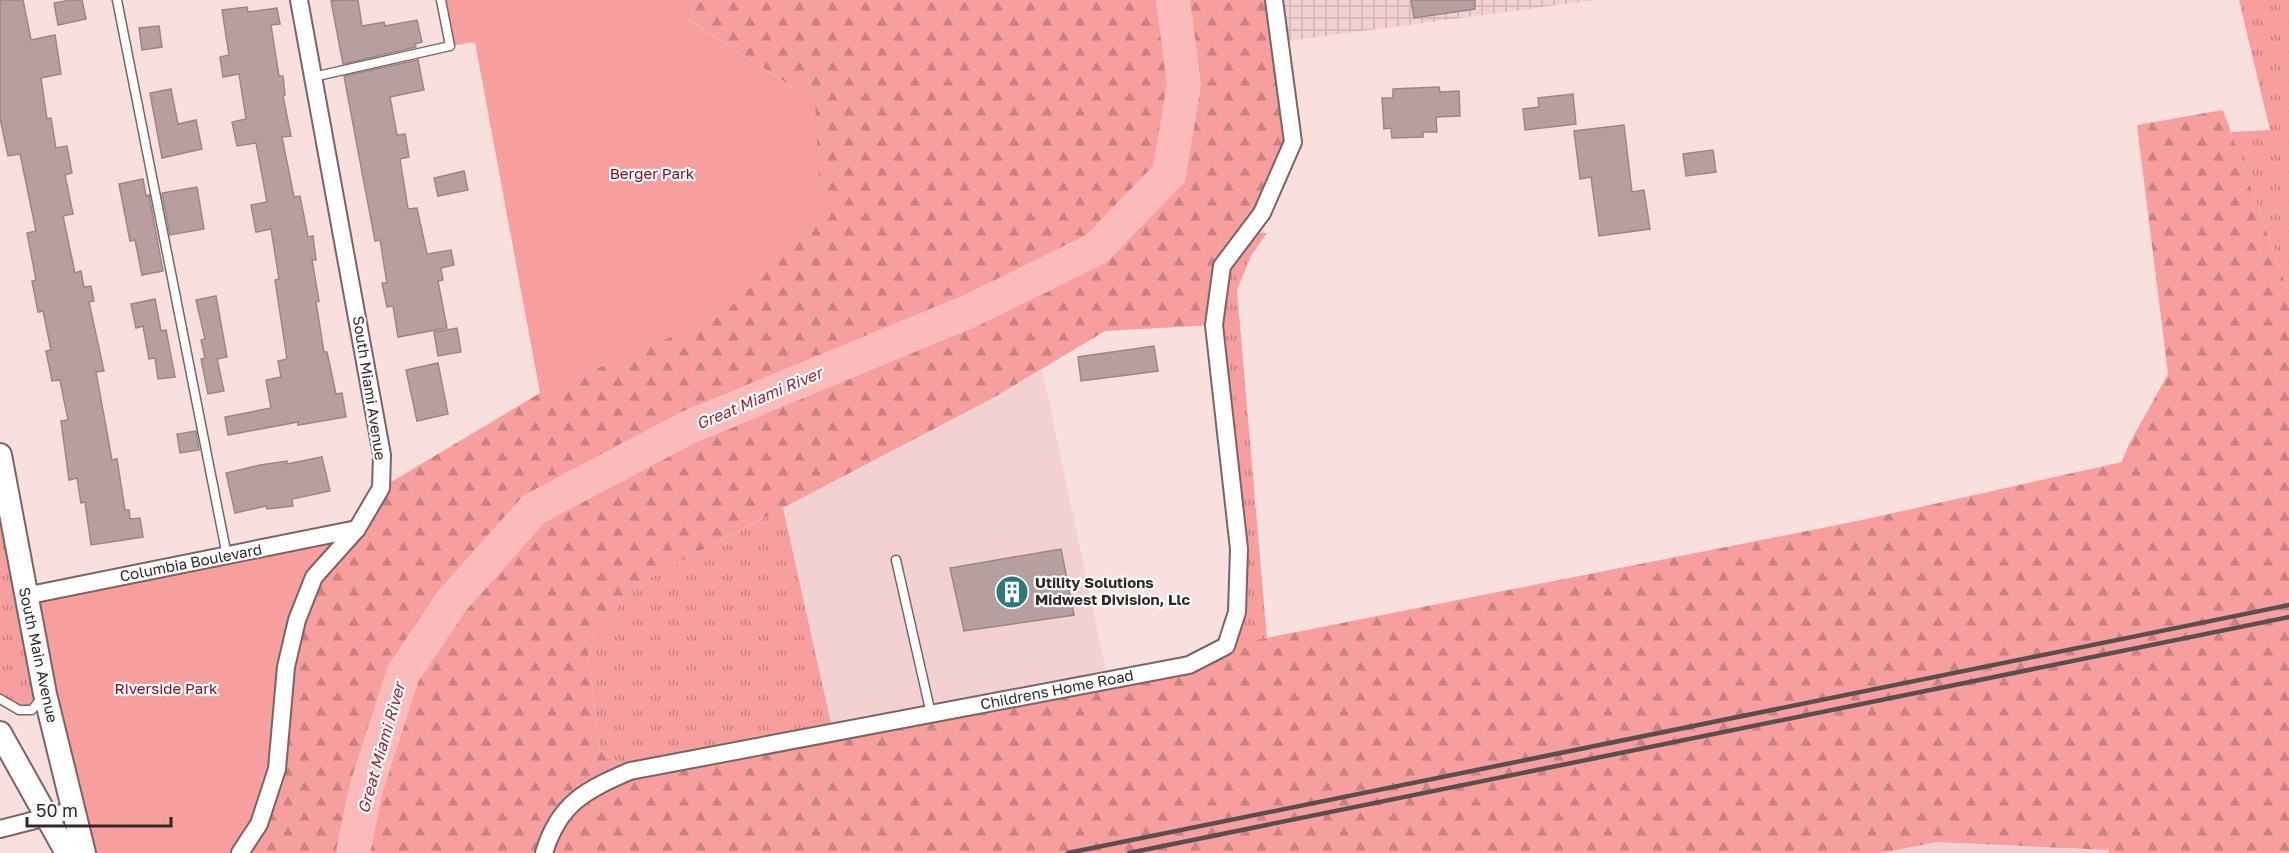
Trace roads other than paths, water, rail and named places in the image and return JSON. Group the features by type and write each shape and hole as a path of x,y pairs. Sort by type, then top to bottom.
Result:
{"main road":[{"name":"South Main Avenue","path":"0,455 45,694 84,853"},
{"path":"0,733 67,853"}],"street":[{"name":"South Miami Avenue","path":"240,853 259,824 278,769 286,667 297,620 314,577 357,529 381,488 382,455 299,0"},
{"name":"Childrens Home Road","path":"544,853 549,836 567,807 593,787 630,771 1189,665 1226,646 1237,612 1239,549 1214,325 1222,266 1262,213 1293,141 1274,0"},
{"name":"Columbia Boulevard","path":"25,596 357,529"},
{"path":"0,829 74,810"}],"lane":[{"path":"117,0 227,556"},
{"path":"313,77 450,46 441,0"},
{"path":"896,560 931,714"},
{"path":"0,699 19,710 32,710 45,694"}],"waterway":[{"name":"Great Miami River","path":"353,853 366,789 403,674 451,602 534,509 687,428 972,310 1096,249 1169,174 1184,85 1173,0"}],"railway":[{"path":"1068,853 2289,605"},
{"path":"1129,853 2289,617"}],"place":[{"name":"Utility Solutions Midwest Division, Llc","path":"1012,592"}],"park label":[{"name":"Berger Park","path":"652,174"},
{"name":"Riverside Park","path":"166,689"}]}
